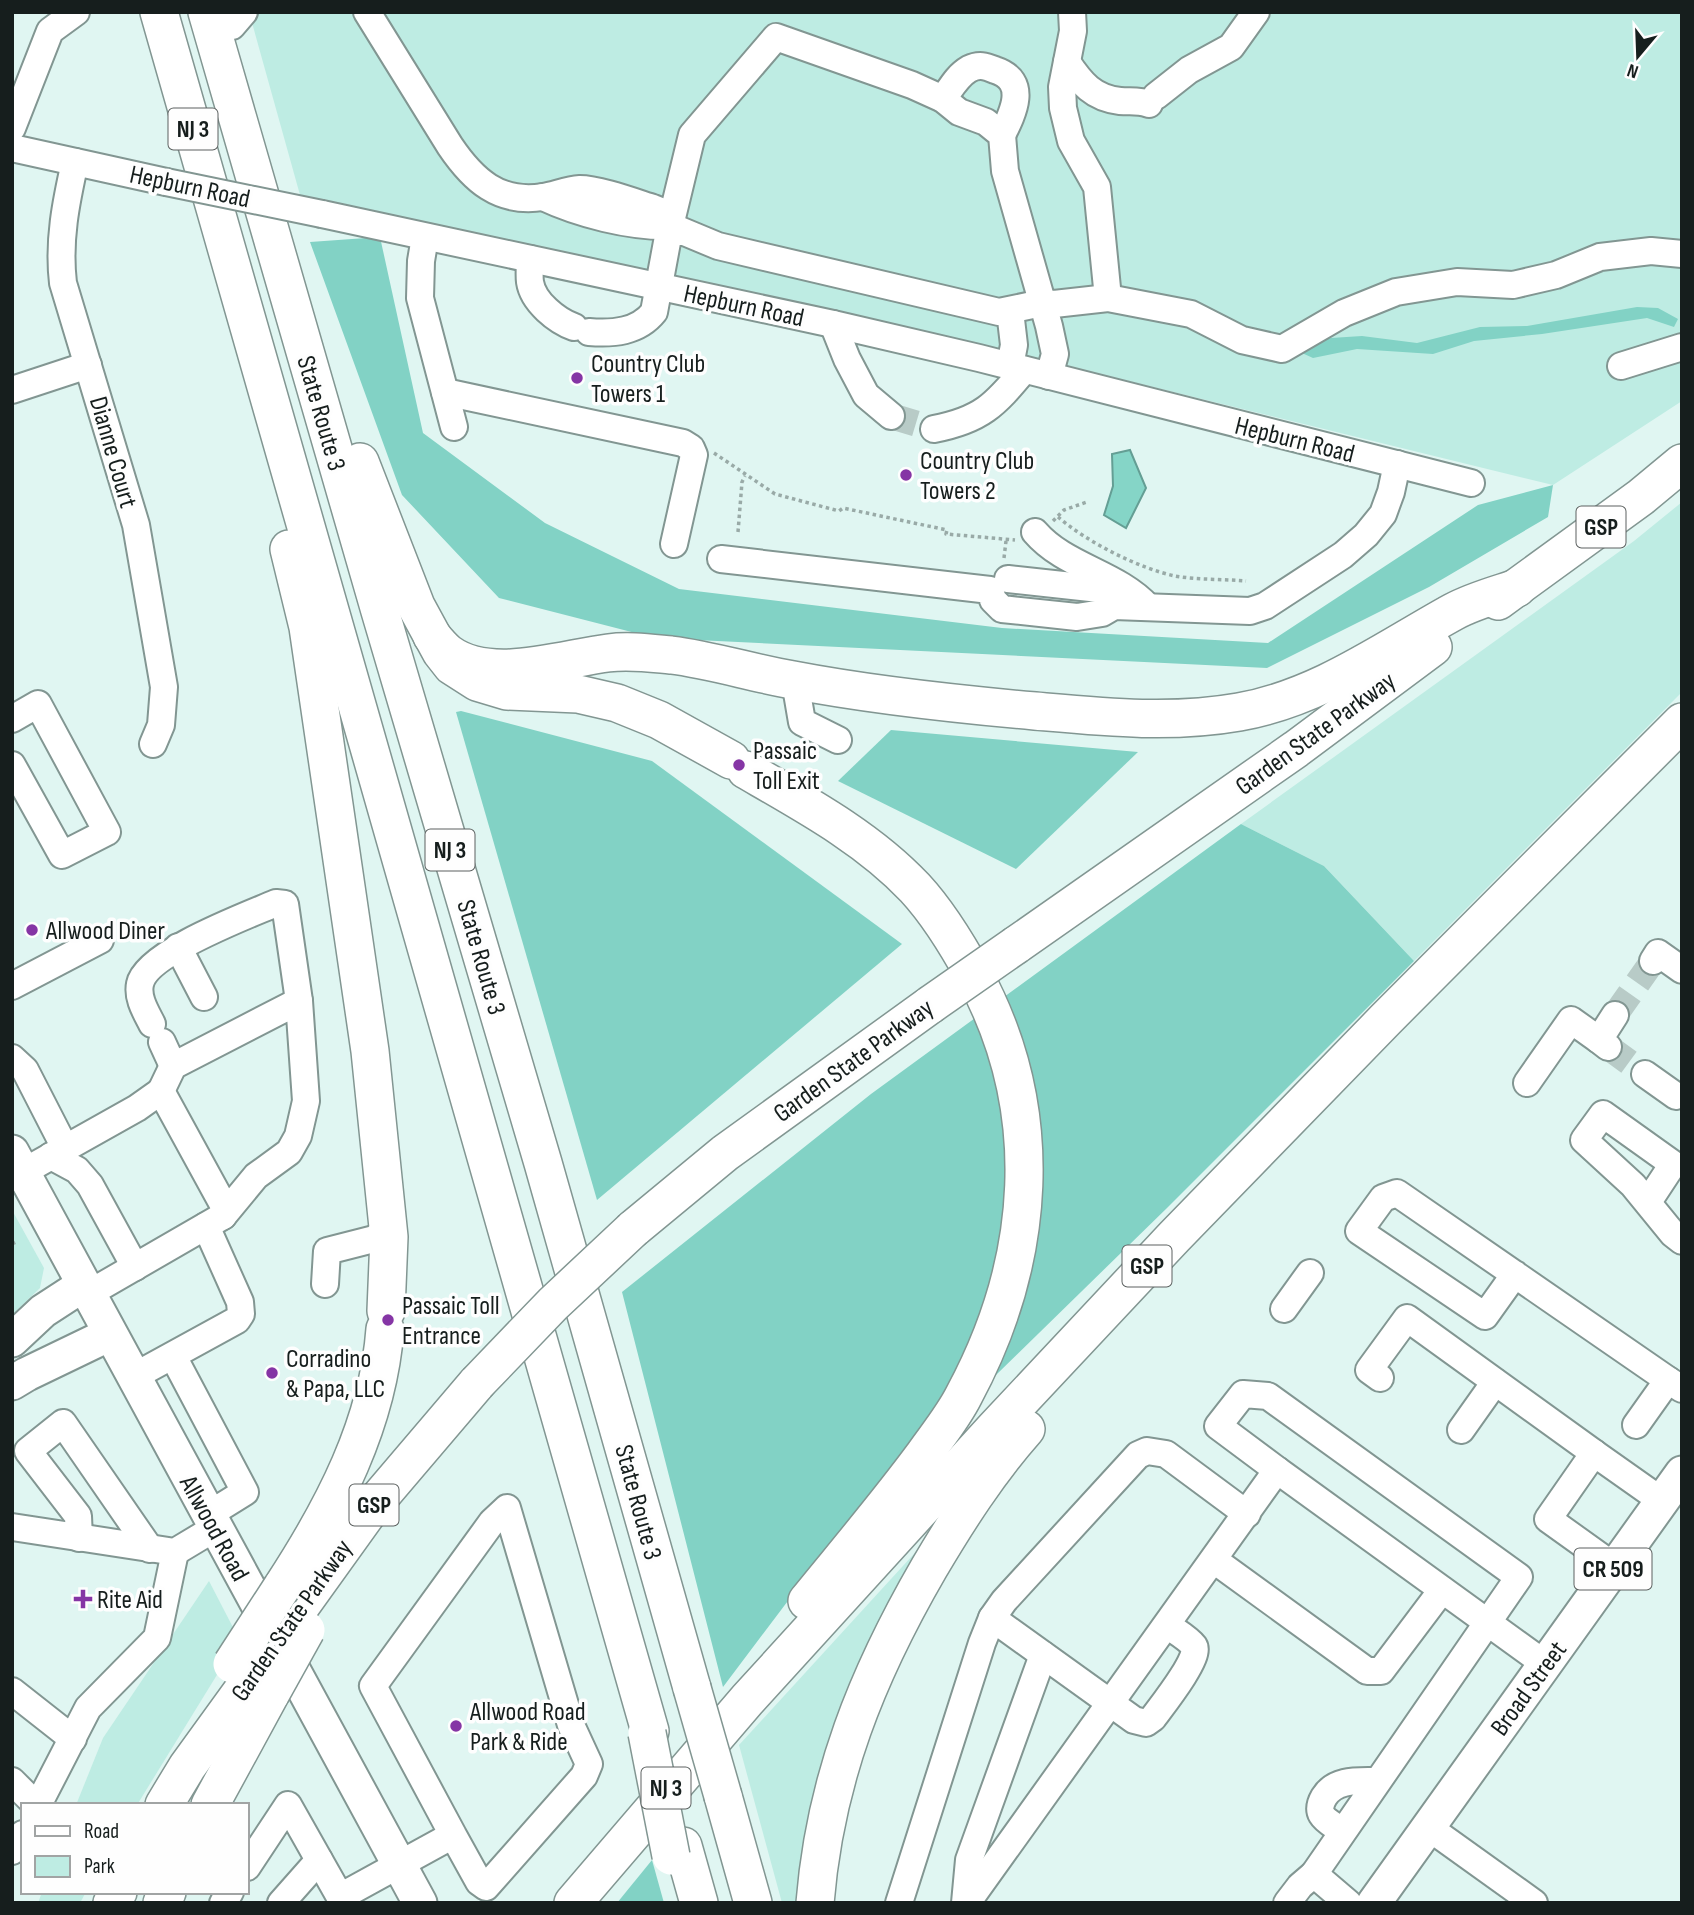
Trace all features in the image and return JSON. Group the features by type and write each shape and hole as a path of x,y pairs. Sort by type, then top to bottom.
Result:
{"highway":[{"name":"State Route 3","path":"159,12 639,1692 677,1851 699,1903"},
{"name":"State Route 3","path":"228,16 356,532 576,1279 753,1903"},
{"path":"228,16 302,279 355,447 416,607 452,666 477,682 507,691 578,694 618,703 668,725 847,832 915,888 954,937 993,1009 1014,1074 1020,1104 1024,1158 1023,1211 1006,1294 984,1354 951,1417 906,1478 759,1659 634,1831"},
{"path":"255,344 281,516 308,627 327,750 370,1051 388,1229 385,1320 379,1380 367,1422 316,1535 294,1610"},
{"name":"Garden State Parkway","path":"165,1803 187,1767 254,1676 294,1610 374,1504 468,1393 553,1304 633,1229 743,1140 930,1004 1284,757 1641,497 1682,463"},
{"path":"432,636 446,652 458,659 483,666 521,667 611,652 674,655 795,681 981,706 1121,718 1188,718 1236,713 1305,694 1457,610 1517,588"},
{"name":"GSP","path":"573,1903 747,1700 994,1429 1212,1197 1682,722"},
{"path":"815,1903 818,1867 843,1752 868,1686 898,1621 955,1523 1001,1458 1212,1197"},
{"path":"150,1803 181,1741 254,1676"},
{"path":"211,1803 254,1676"},
{"path":"677,1851 681,1903"}],"main road":[{"name":"Allwood Road","path":"30,1158 86,1289 420,1903"},
{"path":"12,1340 43,1311 86,1289"},
{"path":"12,1383 110,1334"},
{"name":"Broad Street","path":"1374,1903 1682,1474"}],"street":[{"path":"12,128 50,31 76,12"},
{"path":"367,12 464,166 484,186 522,199 543,197 566,208 598,208 603,226 668,234 999,312 1042,303 1108,298 1191,314 1242,340 1282,349 1343,313 1396,292 1457,282 1513,285 1556,275 1600,257 1651,251 1682,254"},
{"path":"1072,12 1073,31 1062,88 1064,118 1071,141 1097,187 1108,298"},
{"path":"1067,62 1080,82 1097,94 1109,99 1152,100 1189,70 1231,47 1256,12"},
{"path":"530,259 530,284 533,291 545,308 563,323 582,330 609,333 637,327 649,319 654,312 660,288 668,234 692,135 776,37 912,85 943,99 959,112 986,122 1002,135"},
{"path":"934,429 960,424 982,413 1028,371 1055,354 1005,171 1002,135 1010,119 1016,95 1014,86 1004,73 982,65 969,69 957,79 943,99"},
{"name":"Hepburn Road","path":"12,148 833,324 1471,483"},
{"name":"Dianne Court","path":"75,162 64,212 60,259 63,283 135,525 164,687 161,725 153,744"},
{"path":"425,237 420,298 454,427"},
{"path":"1010,311 1014,345 1028,371"},
{"path":"833,324 866,395 891,416"},
{"path":"1621,366 1682,347"},
{"path":"12,390 88,365"},
{"path":"445,392 683,443 691,448 694,455 674,544"},
{"path":"1006,579 1133,602 1250,611 1265,606 1343,555 1366,535 1383,514 1397,464"},
{"path":"1035,532 1047,547 1133,602"},
{"path":"722,559 990,590 993,600 1002,609 1077,617 1102,613 1133,602"},
{"path":"795,681 802,722 838,740"},
{"path":"12,719 38,704 107,832 62,855 12,764"},
{"path":"86,1289 135,1267 215,1221 256,1176 289,1152 298,1136 306,1101 299,1000 285,904 276,903 173,950 147,968 140,981 139,993 173,1066"},
{"path":"12,986 100,940"},
{"path":"173,950 204,997"},
{"path":"1653,961 1658,953 1682,970"},
{"path":"30,1158 137,1108 161,1091 173,1066 299,1000"},
{"path":"1527,1083 1571,1020 1603,1043 1615,1015"},
{"path":"12,1058 25,1070 30,1158"},
{"path":"1645,1074 1676,1096"},
{"path":"161,1091 225,1208 215,1221"},
{"path":"30,1158 77,1170 90,1185 135,1267"},
{"path":"1515,1274 1485,1316 1359,1231 1383,1198 1397,1193 1515,1274 1675,1385 1636,1425"},
{"path":"1648,1202 1672,1234 1682,1241"},
{"path":"133,1377 237,1320 242,1309 215,1221"},
{"path":"325,1284 327,1251 374,1239 388,1229"},
{"path":"1284,1309 1310,1273"},
{"path":"1375,1374 1401,1338 1407,1318 1662,1501"},
{"path":"12,1527 163,1550 212,1521 245,1492 179,1352"},
{"path":"1461,1430 1495,1382"},
{"path":"1287,1903 1314,1874 1376,1781 1487,1623 1519,1577 1268,1396 1243,1394 1218,1426 1487,1623 1545,1664"},
{"path":"38,1803 88,1708 157,1639 163,1550 63,1423 20,1458 78,1516 79,1538"},
{"path":"899,1903 992,1618 1004,1601 1138,1455 1147,1451 1166,1454 1247,1514"},
{"path":"1594,1453 1548,1519 1615,1567"},
{"path":"966,1903 1277,1470"},
{"path":"507,1508 571,1725 589,1764 583,1776 486,1887 479,1882 453,1835 373,1686 492,1522 507,1508"},
{"path":"1214,1560 1367,1671 1381,1671 1442,1590"},
{"path":"992,1618 1134,1720 1146,1723 1153,1718 1192,1663 1196,1651 1194,1646 1167,1625"},
{"path":"966,1903 970,1860 1043,1655"},
{"path":"12,1691 73,1739"},
{"path":"12,1781 35,1803"},
{"path":"248,1865 288,1805 341,1900 453,1835"},
{"path":"1427,1827 1534,1903"},
{"path":"281,1903 319,1860"},
{"path":"1314,1874 1348,1903"}],"path":[{"path":"708,449 775,494 839,511 844,509 934,527 947,530 946,534 958,536 1007,541 1023,539 1058,517 1064,510 1087,502"},
{"path":"737,532 745,475"},
{"path":"1058,517 1092,541 1153,569 1187,578 1246,581"},
{"path":"1006,579 1007,541"},
{"path":"12,1244 18,1241"}],"green space":[{"path":"249,12 1682,12 1682,401 1553,485 973,343 300,195"},
{"path":"1682,502 1682,692 1414,961 1324,866 1241,824 1634,541"},
{"path":"12,1210 44,1268 40,1288 12,1315"},
{"path":"934,1532 808,1903 782,1903 739,1745"},
{"path":"209,1581 239,1639 138,1803 77,1803 103,1738"},
{"path":"41,1894 85,1894 80,1903 38,1903"}],"shaded area":[{"path":"380,237 423,433 545,523 679,589 1002,628 1268,643 1478,505 1553,485 1548,517 1429,587 1267,668 655,638 499,598 402,495 310,242"},
{"path":"1637,307 1658,308 1678,319 1674,327 1647,318 1474,341 1433,354 1357,349 1313,358 1302,353 1311,344 1331,338 1362,336 1417,343 1480,327 1527,326"},
{"path":"1130,450 1146,488 1126,528 1104,515 1113,486 1112,454"},
{"path":"461,711 652,761 902,944 597,1200 456,712"},
{"path":"891,730 1138,752 1016,869 838,781"},
{"path":"1241,824 1324,866 1414,961 1167,1208 872,1496 818,1561 723,1687 622,1292 871,1094"},
{"path":"652,1860 664,1903 617,1903"}],"tunnel":[{"path":"891,416 934,429"},
{"path":"1615,1015 1653,961"},
{"path":"1608,1047 1645,1074"}],"place":[{"name":"Country Club Towers 1","path":"577,378"},
{"name":"Country Club Towers 2","path":"906,475"},
{"name":"Passaic Toll Exit","path":"739,765"},
{"name":"Allwood Diner","path":"32,930"},
{"name":"Passaic Toll Entrance","path":"388,1320"},
{"name":"Corradino & Papa, LLC","path":"272,1373"},
{"name":"Rite Aid","path":"83,1599"},
{"name":"Allwood Road Park & Ride","path":"456,1726"}]}
